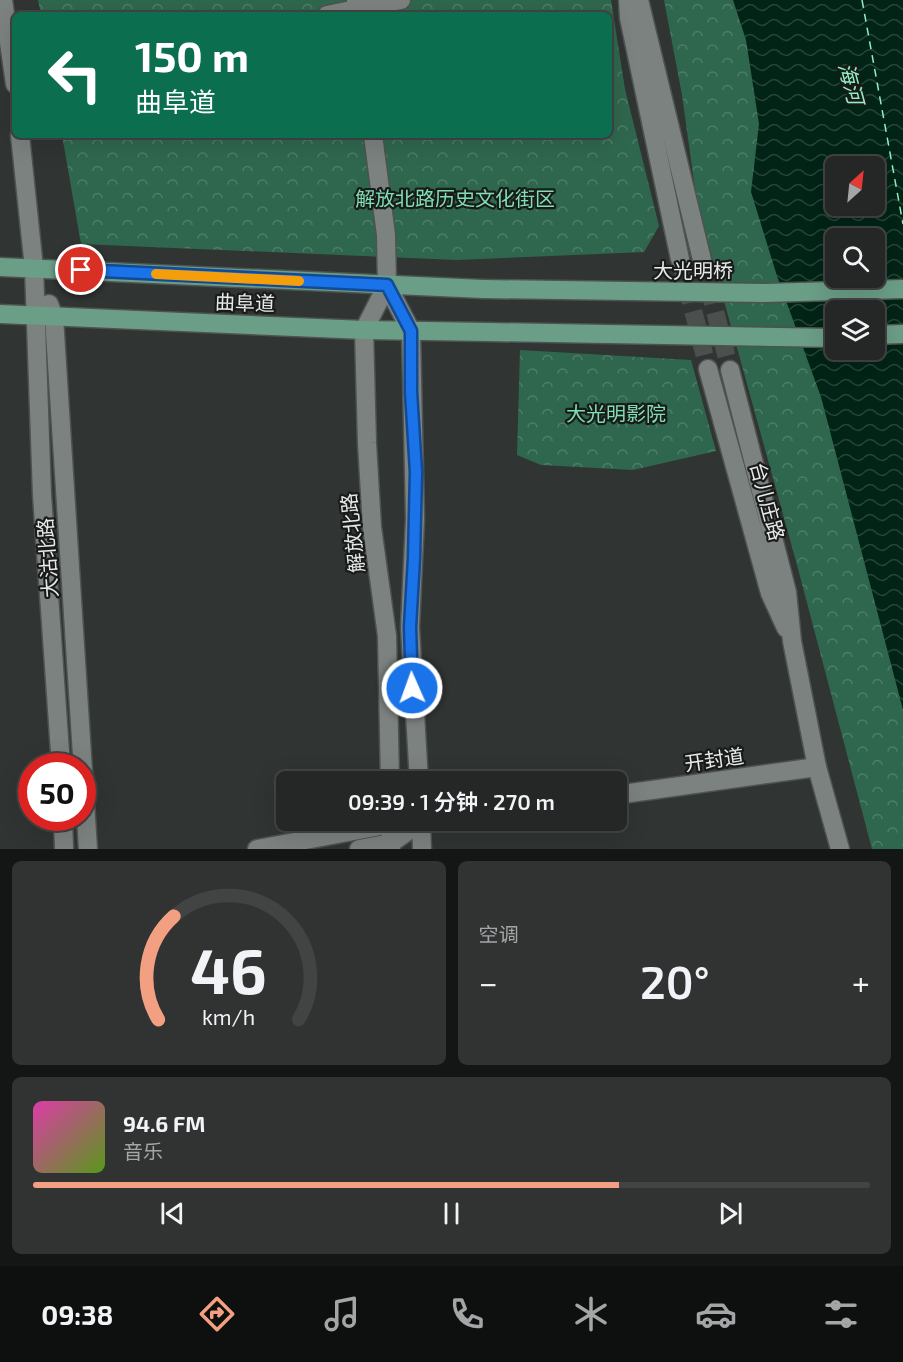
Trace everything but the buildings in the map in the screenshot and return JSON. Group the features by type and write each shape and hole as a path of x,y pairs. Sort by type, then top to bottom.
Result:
{"main road":[{"path":"3,0 12,57"},
{"path":"340,12 401,0"},
{"path":"628,0 629,18 680,259"},
{"path":"639,0 702,260"},
{"name":"大沽北路","path":"20,138 34,268 45,317 88,849"},
{"name":"解放北路","path":"373,138 386,235 387,285 411,331 416,519 410,627 417,771"},
{"name":"曲阜道","path":"0,267 483,289"},
{"name":"解放北路","path":"387,285 364,330 372,527 387,636 390,771"},
{"name":"大光明桥","path":"483,289 765,293 903,288"},
{"name":"曲阜道","path":"0,314 364,330 825,338"},
{"name":"大沽北路","path":"45,317 42,495 60,753"},
{"path":"885,335 903,334"},
{"name":"台儿庄路","path":"708,369 770,593 792,641"},
{"name":"台儿庄路","path":"730,370 787,592 792,641 817,767 840,849"},
{"name":"开封道","path":"627,793 817,767"},
{"path":"63,831 64,849"},
{"path":"257,849 346,831"},
{"path":"359,849 391,846 411,831"},
{"path":"422,849 424,831"}],"green space":[{"name":"解放北路历史文化街区","path":"38,0 611,0 625,89 659,226 644,252 457,260 81,244 63,138 612,138 612,12 40,12"},
{"path":"664,0 903,0 903,849 872,849 797,565 697,203 682,95"},
{"name":"大光明影院","path":"520,350 691,360 716,451 633,470 541,465 517,455"}],"water":[{"name":"海河","path":"733,0 903,0 903,710 821,397 777,276 751,192 759,124 746,40"}],"ferry route":[{"path":"862,0 903,224"}],"tunnel":[{"path":"680,259 708,369"},
{"path":"702,260 730,370"}],"slow traffic":[{"path":"156,274 299,281"}],"route":[{"path":"81,270 387,285 411,331 411,392 416,472 416,519 410,627 412,688"}]}
